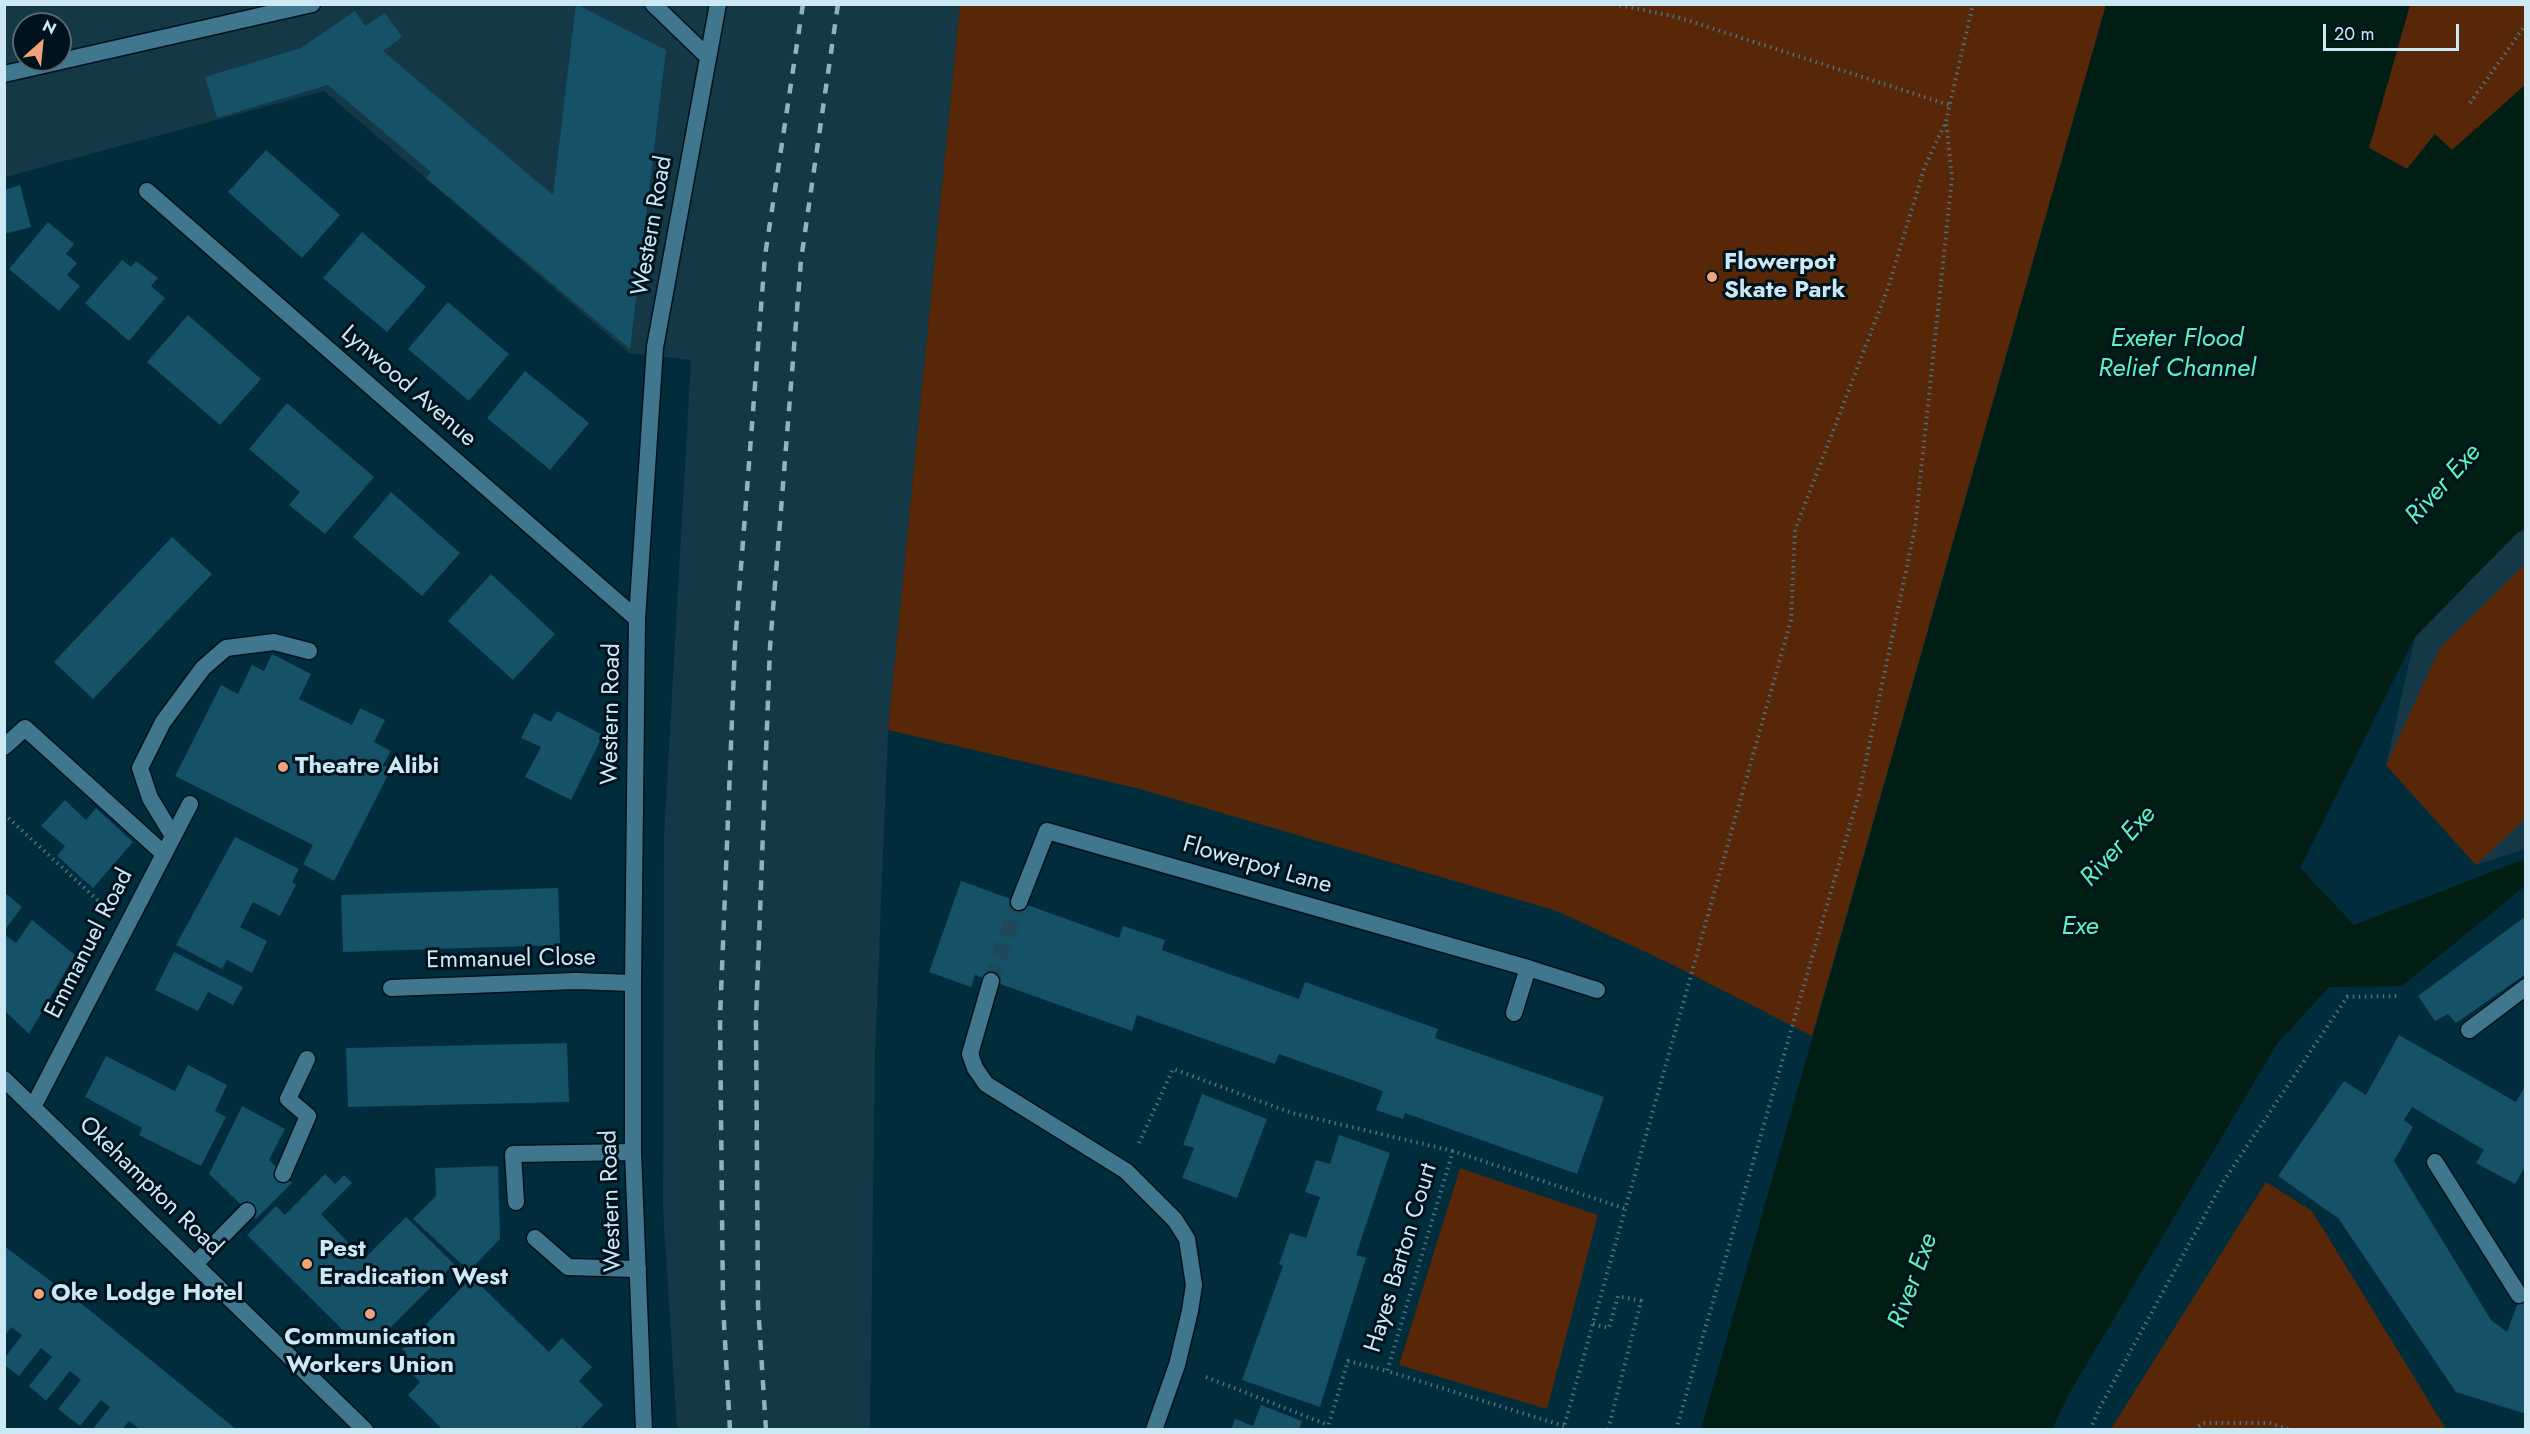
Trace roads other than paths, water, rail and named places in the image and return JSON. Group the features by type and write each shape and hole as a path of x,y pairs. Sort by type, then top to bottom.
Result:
{"street":[{"path":"4,74 312,4"},
{"path":"653,4 708,57"},
{"name":"Western Road","path":"644,1430 633,1152 637,620 655,347 718,4"},
{"name":"Lynwood Avenue","path":"147,191 637,620"},
{"path":"173,836 150,798 140,768 163,722 203,668 226,648 274,642 309,651"},
{"path":"4,747 25,728 164,854"},
{"name":"Emmanuel Road","path":"33,1107 190,804"},
{"name":"Flowerpot Lane","path":"1019,902 1047,831 1528,968 1597,990"},
{"path":"1514,1013 1528,968"},
{"name":"Emmanuel Close","path":"391,988 576,981 633,983"},
{"path":"991,981 970,1054 975,1068 986,1084 1126,1171 1175,1220 1187,1239 1194,1285 1190,1311 1177,1365 1154,1430"},
{"path":"2469,1030 2526,987"},
{"path":"283,1174 308,1116 288,1099 307,1059"},
{"name":"Okehampton Road","path":"4,1079 365,1430"},
{"path":"516,1202 513,1154 633,1152"},
{"path":"2435,1162 2519,1295"},
{"path":"195,1264 247,1211"},
{"path":"535,1238 568,1267 638,1269"}],"water":[{"name":"Exe","path":"2106,5 2410,5 2369,148 2407,169 2435,134 2452,150 2525,85 2525,529 2518,532 2415,637 2300,868 2354,925 2525,859 2525,886 2402,986 2329,987 2277,1044 2069,1394 2052,1429 1701,1429"}],"tunnel":[{"path":"991,981 1019,902"}],"railway":[{"path":"730,1430 723,1305 720,1018 735,645 765,256 803,4"},
{"path":"766,1430 758,1305 756,1018 770,647 801,260 838,4"}],"place":[{"name":"Flowerpot Skate Park","path":"1712,277"},
{"name":"Theatre Alibi","path":"283,767"},
{"name":"Pest Eradication West","path":"307,1264"},
{"name":"Oke Lodge Hotel","path":"39,1294"},
{"name":"Communication Workers Union","path":"370,1314"}],"water label":[{"name":"Exeter Flood Relief Channel","path":"2177,355"},
{"name":"River Exe","path":"2444,485"},
{"name":"River Exe","path":"2119,847"},
{"name":"River Exe","path":"1914,1281"}]}
